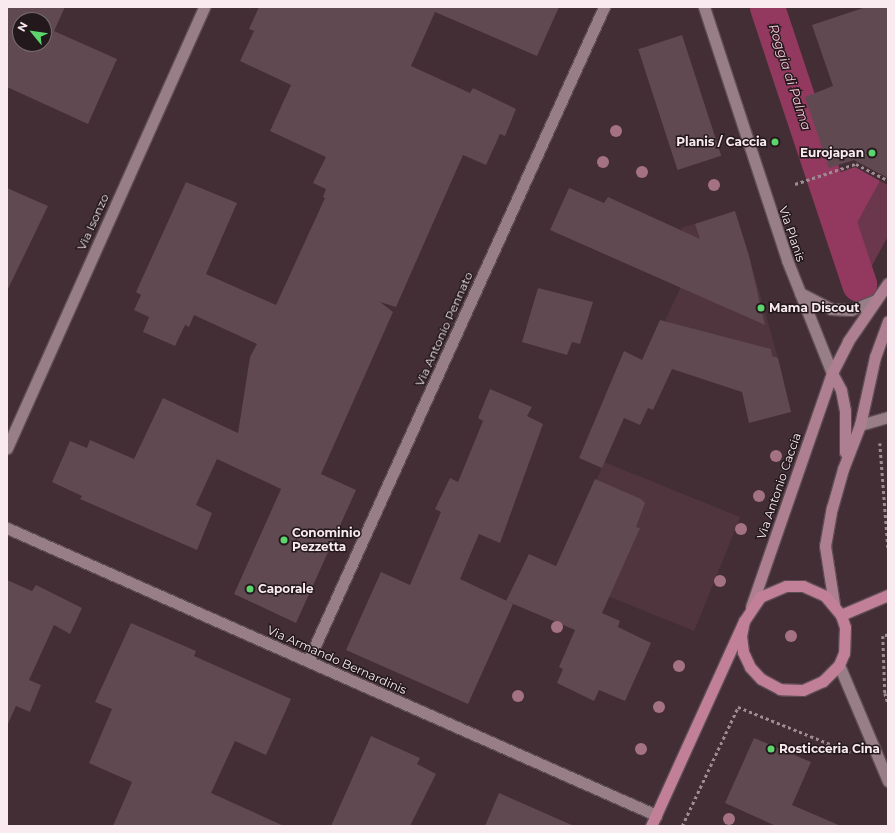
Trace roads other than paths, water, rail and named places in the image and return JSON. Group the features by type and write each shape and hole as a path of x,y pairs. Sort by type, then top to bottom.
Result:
{"main road":[{"name":"Via Antonio Caccia","path":"651,826 750,608 832,373 848,341 888,283"},
{"name":"Via Planis","path":"843,469 860,425 875,357 888,321"},
{"name":"Via Planis","path":"832,373 841,390 847,432 843,469 825,546 834,604"},
{"name":"Via Antonio Caccia","path":"744,621 741,636 743,652 750,667 770,685 792,690 813,687 823,681 839,664 846,640 841,615 834,604 814,590 803,586 786,586 760,597 750,608"},
{"path":"841,615 888,595"}],"street":[{"name":"Via Isonzo","path":"7,448 204,7"},
{"name":"Via Antonio Pennato","path":"308,661 604,7"},
{"name":"Via Planis","path":"704,7 765,195 800,293 832,373"},
{"path":"800,293 831,309 851,310 876,300"},
{"path":"860,425 883,419"},
{"name":"Via Armando Bernardinis","path":"7,528 656,815"},
{"path":"839,664 888,781"}],"waterway":[{"name":"Roggia di Palma","path":"767,7 859,284"}],"place":[{"name":"Planis / Caccia","path":"775,142"},
{"name":"Eurojapan","path":"872,153"},
{"name":"Mama Discout","path":"761,308"},
{"name":"Conominio Pezzetta","path":"284,540"},
{"name":"Caporale","path":"250,589"},
{"name":"Rosticceria Cina","path":"771,749"}]}
